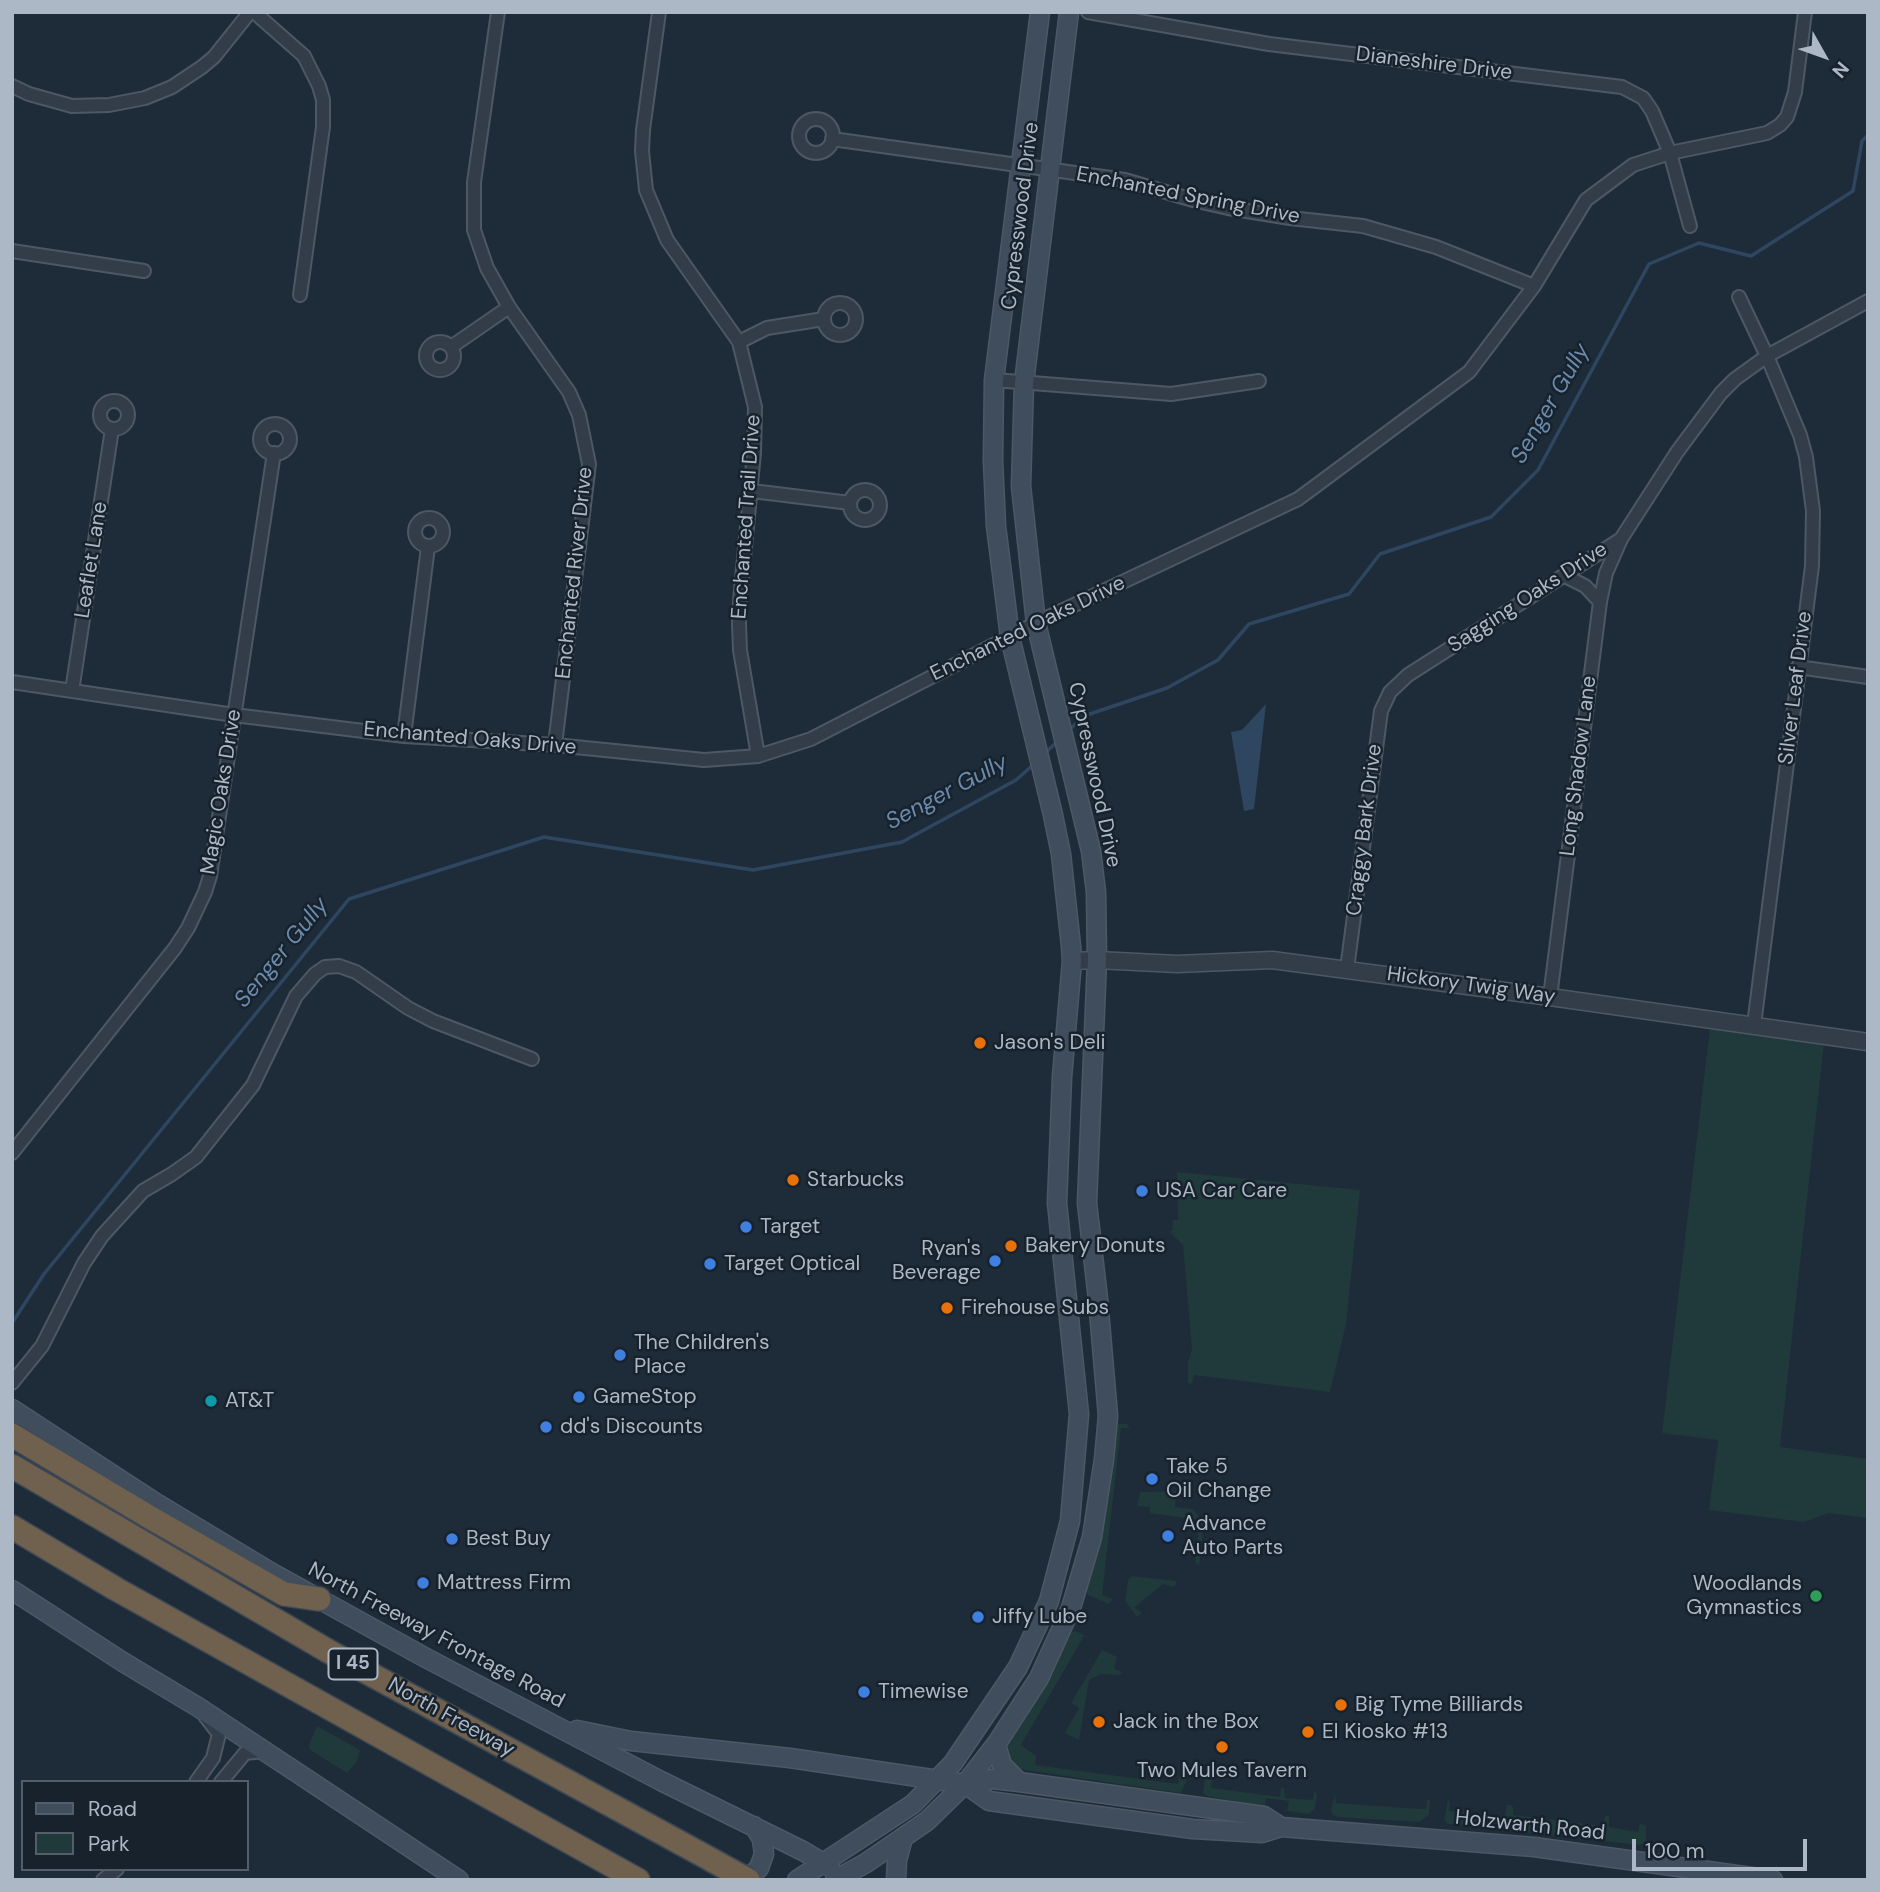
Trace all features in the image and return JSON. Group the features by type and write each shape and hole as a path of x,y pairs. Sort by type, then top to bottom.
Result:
{"highway":[{"path":"12,1435 284,1594 318,1599"},
{"name":"North Freeway","path":"12,1466 328,1651 747,1880"},
{"name":"I 45","path":"12,1527 116,1589 638,1880"}],"main road":[{"name":"Cypresswood Drive","path":"797,1880 913,1804 953,1763 1018,1667 1049,1601 1070,1521 1079,1414 1057,1203 1062,1077 1072,961 1061,854 1010,637 996,527 993,461 995,380 1040,12"},
{"name":"Cypresswood Drive","path":"843,1878 904,1838 942,1807 965,1784 996,1745 1039,1678 1077,1589 1096,1516 1108,1416 1087,1203 1097,960 1096,892 1091,851 1037,623 1021,486 1024,383 1069,12"},
{"path":"1061,854 1091,851"},
{"path":"1057,1203 1087,1203"},
{"name":"North Freeway Frontage Road","path":"12,1409 156,1503 318,1599 661,1781 824,1863 843,1878"},
{"path":"1079,1414 1108,1416"},
{"path":"12,1590 198,1707 459,1880"},
{"name":"Holzwarth Road","path":"557,1726 631,1741 790,1758 965,1784 992,1779 1264,1816 1281,1827"},
{"path":"996,1745 1002,1765 1018,1782"},
{"name":"Holzwarth Road","path":"965,1784 989,1801 1193,1829 1262,1833 1281,1827 1580,1852 1773,1880"},
{"path":"747,1880 759,1868 764,1854 762,1839 753,1826"},
{"path":"897,1880 897,1860 904,1838"}],"street":[{"path":"12,86 29,94 72,106 109,105 145,98 172,86 202,67 214,57 252,12 304,56 323,100 323,127 300,295"},
{"name":"Enchanted River Drive","path":"498,12 473,204 474,230 479,248 509,307 569,392 579,415 589,464 555,745"},
{"name":"Enchanted Trail Drive","path":"659,12 643,130 646,190 667,240 739,342 755,407 752,491 740,600 740,650 758,756"},
{"name":"Dianeshire Drive","path":"1088,12 1269,44 1622,88 1637,94 1647,103 1670,153 1690,226"},
{"name":"Enchanted Oaks Drive","path":"12,682 234,715 404,736 555,745 704,760 758,756 811,739 1037,623 1298,499 1469,372 1534,286 1586,200 1633,165 1670,153 1767,133 1780,125 1792,106 1805,12"},
{"name":"Enchanted Spring Drive","path":"832,139 1125,180 1228,208 1363,226 1436,247 1534,286"},
{"path":"12,251 144,271"},
{"name":"Silver Leaf Drive","path":"1739,297 1800,435 1806,457 1813,511 1812,566 1754,1026"},
{"name":"Sagging Oaks Drive","path":"1390,692 1408,675 1621,539 1677,453 1721,393 1735,379 1767,356 1868,301"},
{"path":"451,347 509,307"},
{"path":"739,342 767,328 824,319"},
{"path":"995,380 1171,394 1259,381"},
{"name":"Leaflet Lane","path":"72,691 112,429"},
{"name":"Magic Oaks Drive","path":"12,1153 175,948 197,912 210,876 274,453"},
{"path":"752,491 850,503"},
{"name":"Long Shadow Lane","path":"1550,997 1600,602 1606,573 1621,539"},
{"path":"404,736 428,547"},
{"path":"1565,576 1585,586 1600,602"},
{"path":"1798,667 1868,677"},
{"name":"Craggy Bark Drive","path":"1347,969 1381,711 1390,692"},
{"name":"Hickory Twig Way","path":"1072,961 1177,964 1254,960 1347,969 1868,1042"},
{"path":"12,1383 42,1346 84,1263 102,1236 143,1191 195,1157 253,1085 296,996 315,974 325,967 339,966 356,972 408,1008 433,1021 532,1059"},
{"path":"197,1780 213,1758 219,1734 198,1707"},
{"path":"223,1780 245,1754 264,1751"}],"green space":[{"path":"1710,1028 1824,1043 1780,1447 1868,1459 1868,1518 1829,1513 1804,1522 1709,1510 1718,1440 1662,1433"},
{"path":"1177,1172 1360,1190 1346,1324 1330,1392 1194,1375 1192,1384 1188,1383 1188,1362 1192,1350 1183,1245 1169,1231 1172,1231 1173,1220 1178,1220"},
{"path":"1127,1424 1130,1428 1121,1428 1102,1595 1113,1599 1109,1604 1088,1595 1084,1587 1115,1426"},
{"path":"1176,1491 1184,1497 1176,1497 1175,1507 1193,1509 1204,1523 1199,1566 1195,1562 1200,1520 1150,1513 1150,1507 1137,1506 1140,1492"},
{"path":"1132,1576 1176,1581 1177,1584 1173,1587 1163,1584 1134,1608 1142,1612 1137,1617 1125,1601 1128,1580"},
{"path":"1075,1631 1094,1639 1084,1636 1021,1745 1036,1756 1035,1765 1178,1784 1182,1774 1187,1780 1181,1793 1025,1770 1010,1765 1005,1744 1067,1634"},
{"path":"1102,1650 1117,1657 1114,1669 1123,1672 1119,1675 1100,1674 1089,1680 1079,1740 1065,1733 1079,1708 1071,1703"},
{"path":"317,1726 360,1750 357,1761 347,1773 310,1750 309,1745"},
{"path":"1205,1777 1212,1779 1211,1788 1280,1797 1281,1788 1284,1788 1285,1798 1313,1800 1314,1791 1317,1794 1315,1808 1309,1814 1287,1811 1289,1801 1266,1798 1265,1807 1207,1796 1203,1793"},
{"path":"1335,1793 1336,1803 1420,1809 1426,1809 1427,1799 1430,1800 1429,1815 1419,1822 1338,1817 1333,1815 1331,1810"},
{"path":"1448,1800 1449,1811 1505,1816 1507,1805 1510,1805 1513,1807 1513,1815 1603,1826 1605,1816 1609,1815 1609,1827 1638,1832 1640,1823 1646,1826 1646,1839 1644,1844 1639,1845 1448,1824 1444,1820"}],"water":[{"path":"1266,704 1254,809 1244,811 1231,732 1242,730"}],"waterway":[{"name":"Senger Gully","path":"1067,732 1084,716 1167,688 1218,660 1249,624 1349,594 1380,554 1491,517 1538,470 1649,264 1699,243 1751,256 1853,191 1862,141 1868,135"},
{"name":"Senger Gully","path":"1044,754 1059,740"},
{"name":"Senger Gully","path":"12,1323 44,1274 349,899 544,837 753,870 902,842 1016,780 1034,764"}],"place":[{"name":"Jason's Deli","path":"980,1043"},
{"name":"Starbucks","path":"793,1180"},
{"name":"USA Car Care","path":"1142,1191"},
{"name":"Target","path":"746,1227"},
{"name":"Bakery Donuts","path":"1011,1246"},
{"name":"Ryan's Beverage","path":"995,1261"},
{"name":"Target Optical","path":"710,1264"},
{"name":"Firehouse Subs","path":"947,1308"},
{"name":"The Children's Place","path":"620,1355"},
{"name":"GameStop","path":"579,1397"},
{"name":"AT&T","path":"211,1401"},
{"name":"dd's Discounts","path":"546,1427"},
{"name":"Take 5 Oil Change","path":"1152,1479"},
{"name":"Advance Auto Parts","path":"1168,1536"},
{"name":"Best Buy","path":"452,1539"},
{"name":"Mattress Firm","path":"423,1583"},
{"name":"Woodlands Gymnastics","path":"1816,1596"},
{"name":"Jiffy Lube","path":"978,1617"},
{"name":"Timewise","path":"864,1692"},
{"name":"Big Tyme Billiards","path":"1341,1705"},
{"name":"Jack in the Box","path":"1099,1722"},
{"name":"El Kiosko #13","path":"1308,1732"},
{"name":"Two Mules Tavern","path":"1222,1747"}]}
